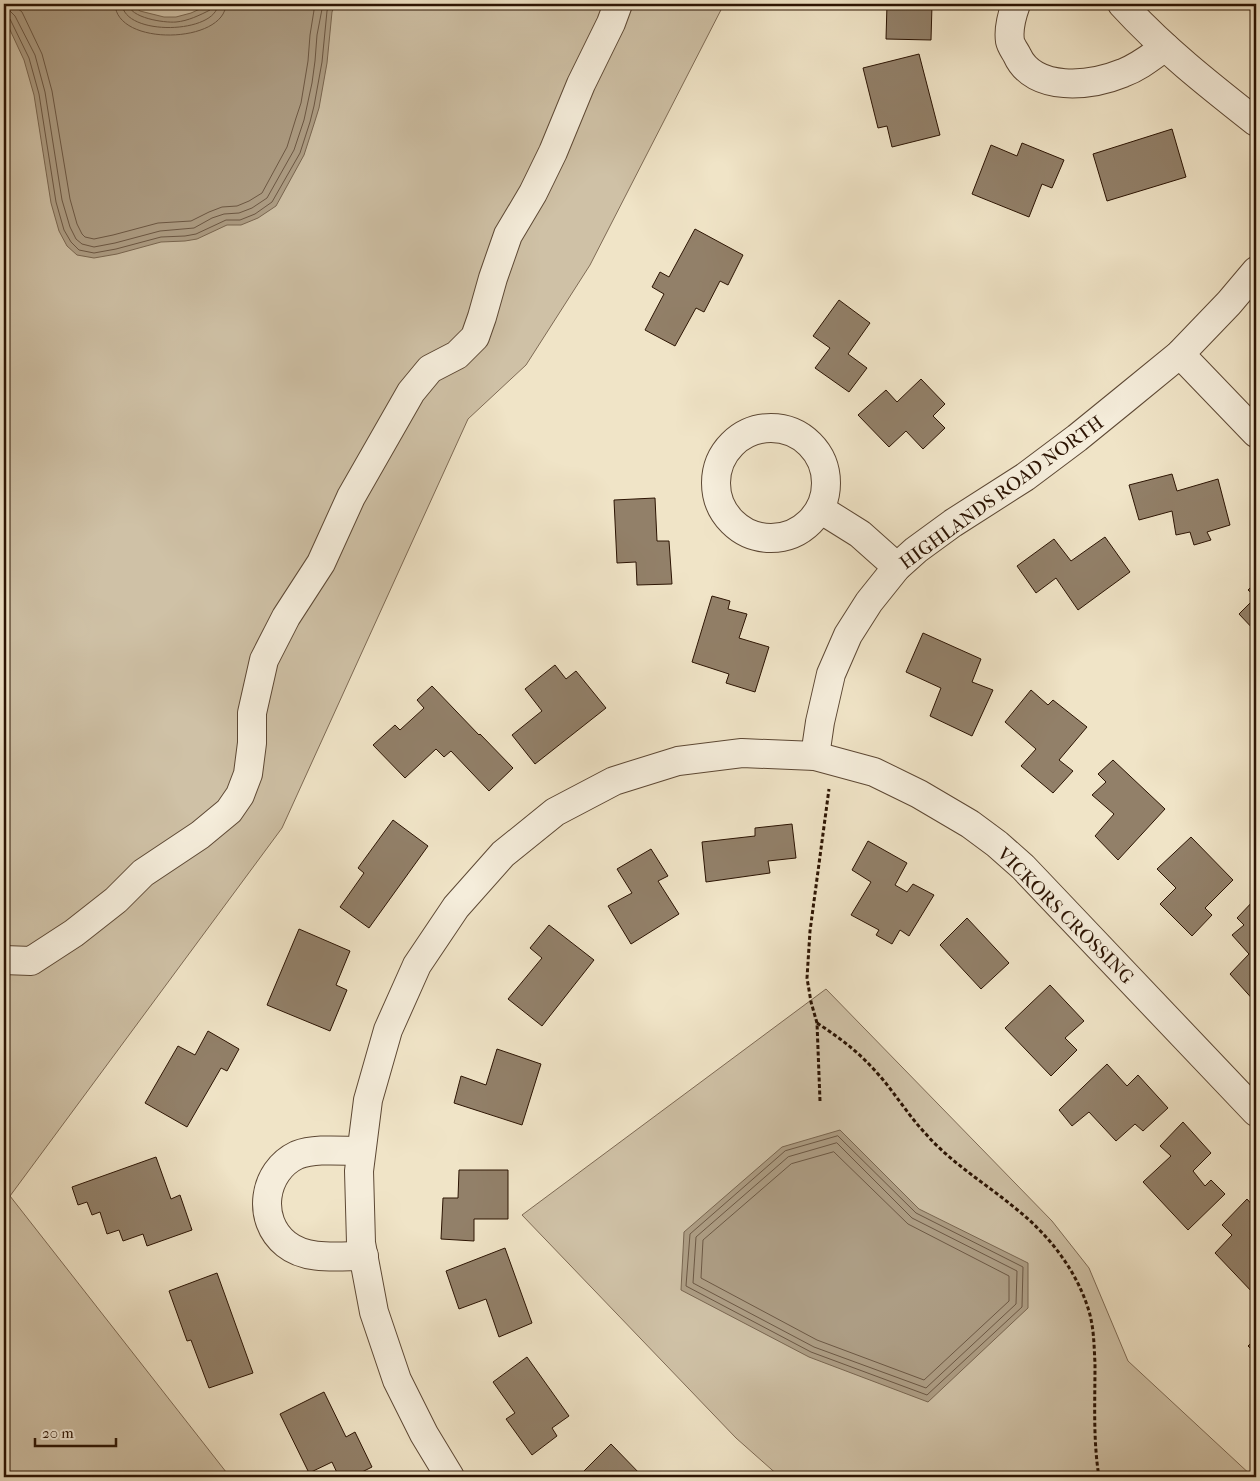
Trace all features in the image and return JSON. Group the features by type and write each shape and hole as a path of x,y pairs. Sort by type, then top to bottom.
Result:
{"street":[{"path":"4,960 31,961 74,933 116,900 143,873 200,835 229,812 240,795 248,774 252,742 252,713 264,660 286,617 320,563 351,497 411,392 430,369 457,355 475,337 508,235 533,193 553,152 581,84 618,4"},
{"path":"1016,4 1011,18 1010,41 1020,63 1041,79 1064,84 1089,82 1122,74 1140,65 1165,47"},
{"path":"1122,4 1193,72 1256,122"},
{"name":"HIGHLANDS ROAD NORTH","path":"825,759 820,722 831,674 848,635 869,602 898,567 916,550 952,523 1025,478 1180,354 1256,272"},
{"path":"1180,354 1256,434"},
{"path":"776,427 794,432 809,442 820,456 826,474 826,492 820,509 810,523 797,533 789,536 764,539 748,534 734,526 723,513 717,497 715,481 718,464 727,448 749,432 776,427"},
{"path":"820,509 860,534 898,567"},
{"name":"VICKORS CROSSING","path":"450,1477 424,1434 397,1380 374,1312 361,1242 359,1171 368,1100 388,1030 417,965 456,907 504,854 555,812 614,781 678,761 742,753 825,759 874,772 919,794 970,824 1023,867 1256,1112"},
{"path":"361,1151 321,1150 298,1155 282,1165 272,1179 267,1197 267,1214 274,1230 286,1244 303,1253 325,1257 364,1256"}],"path":[{"path":"820,1101 818,1023 811,1002 807,978 810,931 826,804 825,759"},
{"path":"818,1023 856,1051 879,1074 925,1133 946,1155 1016,1209 1043,1234 1060,1253 1076,1277 1089,1309 1094,1336 1095,1437 1100,1477"}],"shaded area":[{"path":"4,4 724,4 590,265 526,365 468,419 282,828 10,1196 230,1477 4,1477"},
{"path":"826,989 1052,1221 1089,1268 1128,1361 1253,1477 780,1477 736,1438 522,1215"}],"water":[{"path":"4,4 131,4 140,11 164,17 176,17 211,4 335,4 332,12 327,63 319,108 304,155 276,206 258,218 241,225 227,225 197,239 161,242 94,258 77,255 67,246 59,231 51,203 34,95 24,60 4,17"},
{"path":"840,1130 919,1209 1028,1263 1028,1308 928,1402 809,1357 681,1290 684,1232 782,1147"}],"building":[{"path":"887,4 943,4 932,5 931,40 886,39"},
{"path":"919,54 940,135 892,147 887,126 878,128 863,68"},
{"path":"1172,129 1186,177 1107,201 1093,154"},
{"path":"1022,143 1064,160 1052,188 1042,184 1029,217 972,194 991,145 1017,156"},
{"path":"695,229 743,255 728,285 720,281 704,312 696,308 675,346 645,330 664,294 652,287 660,272 669,277"},
{"path":"839,300 870,323 848,354 867,368 849,392 815,368 830,348 813,336"},
{"path":"921,379 945,404 933,416 945,428 923,449 906,431 889,447 858,415 886,390 897,402"},
{"path":"1172,474 1177,491 1218,479 1230,525 1207,532 1211,540 1194,545 1190,532 1176,535 1172,511 1139,520 1129,485"},
{"path":"655,498 657,541 669,541 672,584 637,585 636,562 617,563 614,500"},
{"path":"1105,537 1130,572 1078,610 1056,578 1036,593 1017,566 1054,539 1071,561"},
{"path":"1256,582 1256,597 1248,590"},
{"path":"712,596 730,601 728,609 747,614 739,638 769,647 755,692 726,683 729,674 692,662"},
{"path":"1256,597 1256,632 1239,614"},
{"path":"923,633 981,659 972,682 993,690 972,736 930,716 941,688 906,672"},
{"path":"555,665 566,679 576,671 606,708 535,764 512,735 542,711 525,689"},
{"path":"432,686 513,768 489,791 451,751 444,757 436,749 405,778 373,745 395,725 400,730 424,708 417,700"},
{"path":"1031,690 1048,705 1053,700 1087,727 1059,760 1073,771 1053,793 1021,766 1036,749 1005,722"},
{"path":"1113,760 1165,809 1118,860 1095,836 1114,814 1092,795 1106,782 1098,774"},
{"path":"393,820 428,846 369,928 340,907 364,873 358,868"},
{"path":"792,824 796,858 768,861 770,873 706,882 702,842 755,836 755,828"},
{"path":"1191,837 1233,880 1205,908 1212,915 1192,936 1160,904 1176,888 1157,869"},
{"path":"868,841 907,863 895,885 907,892 913,884 934,895 909,936 900,930 892,944 876,935 879,930 851,915 871,882 852,870"},
{"path":"651,849 668,876 658,881 679,914 631,944 608,906 632,893 617,869"},
{"path":"1256,898 1256,1003 1230,974 1249,954 1232,935 1244,925 1237,918"},
{"path":"967,918 1009,963 981,989 940,945"},
{"path":"549,925 594,960 542,1026 508,999 542,958 530,948"},
{"path":"299,929 350,951 336,985 347,990 330,1031 267,1005"},
{"path":"1050,985 1084,1021 1065,1038 1077,1050 1051,1076 1005,1028"},
{"path":"208,1031 239,1049 227,1071 221,1068 187,1127 145,1103 178,1046 195,1055"},
{"path":"497,1049 541,1064 522,1125 454,1103 461,1076 486,1085"},
{"path":"1107,1064 1127,1086 1138,1075 1168,1108 1143,1131 1135,1124 1116,1141 1089,1112 1072,1126 1059,1110"},
{"path":"1183,1122 1211,1153 1193,1171 1205,1186 1211,1180 1225,1194 1188,1230 1143,1182 1171,1156 1160,1146"},
{"path":"156,1157 171,1199 180,1195 192,1230 147,1246 143,1234 123,1241 119,1230 107,1234 100,1212 92,1215 87,1202 78,1205 72,1187"},
{"path":"459,1170 508,1170 508,1219 474,1219 474,1241 441,1239 443,1198 458,1198"},
{"path":"1247,1199 1256,1209 1256,1292 1254,1294 1215,1253 1232,1235 1222,1225"},
{"path":"505,1248 532,1323 499,1337 486,1299 459,1309 446,1271"},
{"path":"217,1273 253,1373 209,1388 191,1340 187,1341 169,1291"},
{"path":"1256,1338 1256,1354 1248,1346"},
{"path":"527,1357 569,1416 552,1428 557,1436 532,1455 506,1419 515,1413 493,1382"},
{"path":"324,1392 346,1437 355,1432 372,1467 352,1477 339,1477 332,1462 309,1473 280,1414"},
{"path":"611,1444 643,1477 589,1477 583,1472"}]}
